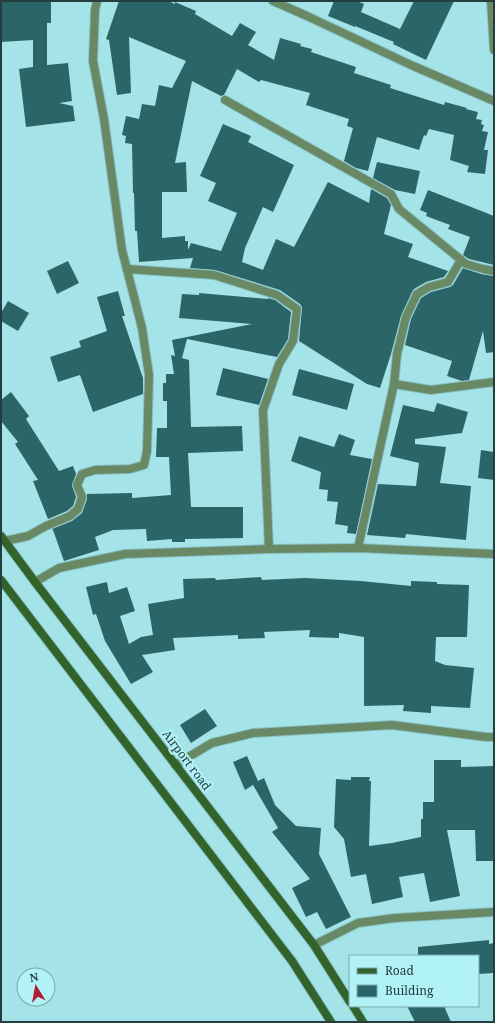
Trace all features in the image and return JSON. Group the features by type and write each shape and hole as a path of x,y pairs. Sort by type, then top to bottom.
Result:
{"main road":[{"name":"Airport road","path":"3,539 314,945 349,1000"},
{"path":"1,580 292,961 331,1022"},
{"path":"354,1007 363,1022"}],"street":[{"path":"3,539 28,536 46,526 70,516 78,509 82,498 76,485 82,474 95,470 130,469 144,465 147,451 149,375 142,328 122,250 104,119 93,61 94,10 97,1"},
{"path":"273,1 411,65 494,101"},
{"path":"491,1 494,50"},
{"path":"225,100 391,194 399,209 466,264 494,271"},
{"path":"358,548 394,384 397,354 406,317 417,294 429,287 448,282 461,260"},
{"path":"127,269 214,275 277,295 297,309 293,341 279,364 263,410 269,549"},
{"path":"394,384 431,390 494,382"},
{"path":"35,582 60,568 125,554 269,549 358,548 494,554"},
{"path":"175,764 212,743 253,733 392,725 494,737"},
{"path":"314,945 358,923 396,918 494,912"}],"building":[{"path":"1,1 51,1 51,23 47,23 47,65 68,63 72,101 59,103 73,106 75,121 26,127 19,69 33,67 33,40 1,42"},
{"path":"119,1 168,1 175,4 175,2 196,11 195,14 232,36 240,23 256,32 248,45 274,60 280,38 301,44 300,46 312,49 311,52 356,67 354,73 391,85 390,88 444,105 445,102 478,112 476,119 482,120 481,124 484,125 482,131 488,132 484,150 488,150 485,174 467,172 469,166 450,160 454,135 429,129 426,136 424,135 419,150 377,137 368,171 356,168 344,161 353,128 347,126 349,119 306,105 310,93 261,80 259,82 237,69 224,95 221,96 192,81 175,163 186,162 187,192 162,192 162,238 185,236 185,241 188,241 188,250 191,243 221,251 237,213 208,201 216,183 200,176 223,124 251,136 248,142 294,165 273,212 263,207 245,248 242,262 263,270 276,239 294,247 328,182 369,203 371,189 387,198 391,205 384,234 413,244 408,257 448,271 444,277 426,282 414,289 412,292 401,316 380,388 367,384 299,341 302,307 280,290 215,270 190,268 193,258 139,262 137,231 135,231 132,144 125,143 126,136 122,135 126,116 139,119 142,104 155,106 159,85 172,88 186,61 129,37 131,93 117,95 109,40 106,39"},
{"path":"334,1 357,1 364,4 361,12 400,29 414,1 454,1 426,60 393,44 394,42 328,16"},
{"path":"377,162 420,171 415,194 395,190 373,178"},
{"path":"428,190 494,216 494,265 469,259 463,255 470,237 448,229 450,225 426,216 427,213 420,210"},
{"path":"68,261 79,283 57,294 47,271"},
{"path":"463,268 481,274 494,276 494,352 486,353 483,331 469,380 462,381 447,376 452,361 405,345 411,319 421,298 431,292 453,285"},
{"path":"118,291 125,316 122,316 143,378 143,394 93,412 80,375 58,382 50,357 81,347 79,341 107,331 97,297"},
{"path":"199,293 268,298 275,300 291,312 288,339 277,357 187,339 182,358 189,360 191,427 242,426 243,451 188,453 191,507 243,507 243,538 185,539 185,542 172,542 172,539 147,541 146,529 113,530 95,537 99,550 64,561 52,529 72,521 82,513 87,499 87,494 132,493 132,498 171,495 169,457 156,457 157,428 167,428 167,401 163,401 163,383 166,383 166,374 174,374 171,355 175,356 172,340 252,324 179,318 182,294 199,295"},
{"path":"8,301 29,313 18,331 1,321 1,313"},
{"path":"223,368 268,379 259,405 216,395"},
{"path":"299,369 354,384 347,410 292,395"},
{"path":"11,392 29,416 26,419 59,471 73,466 76,474 72,485 76,497 73,506 67,511 48,519 33,481 38,480 15,444 18,442 1,421 1,400"},
{"path":"437,403 468,412 462,433 415,439 415,444 446,447 440,483 471,486 466,540 406,534 405,538 367,535 378,484 416,486 419,463 390,456 403,405 434,412"},
{"path":"339,434 355,440 350,455 372,459 356,534 347,533 348,526 335,524 338,502 327,501 328,490 319,489 321,472 291,461 299,436 334,447"},
{"path":"481,450 494,452 494,480 478,478"},
{"path":"261,577 262,580 305,578 361,581 411,586 411,581 437,582 437,584 469,585 467,637 436,637 435,661 445,665 474,668 470,708 431,706 431,713 403,711 404,705 364,706 364,637 339,633 339,638 309,637 310,630 264,632 265,638 238,639 238,635 173,638 175,650 142,655 153,672 131,684 105,641 96,614 93,615 86,587 107,582 109,593 127,587 135,611 120,616 129,644 141,637 153,635 148,604 184,598 183,579 215,578 216,580"},
{"path":"205,709 217,726 191,743 180,725"},
{"path":"247,756 258,781 264,778 275,805 296,826 321,828 319,854 351,917 326,929 317,912 306,917 292,888 310,879 272,832 278,828 253,785 245,790 233,762"},
{"path":"434,760 461,760 461,767 494,766 494,861 476,861 475,830 447,830 460,896 430,902 424,873 399,877 403,897 372,904 366,874 351,877 344,839 334,827 336,779 351,780 351,777 370,777 369,846 392,843 421,837 423,802 434,802"},
{"path":"489,940 489,944 494,943 494,973 479,974 479,955 418,955 418,947"},
{"path":"408,1007 444,1007 451,1022 415,1022"}]}
